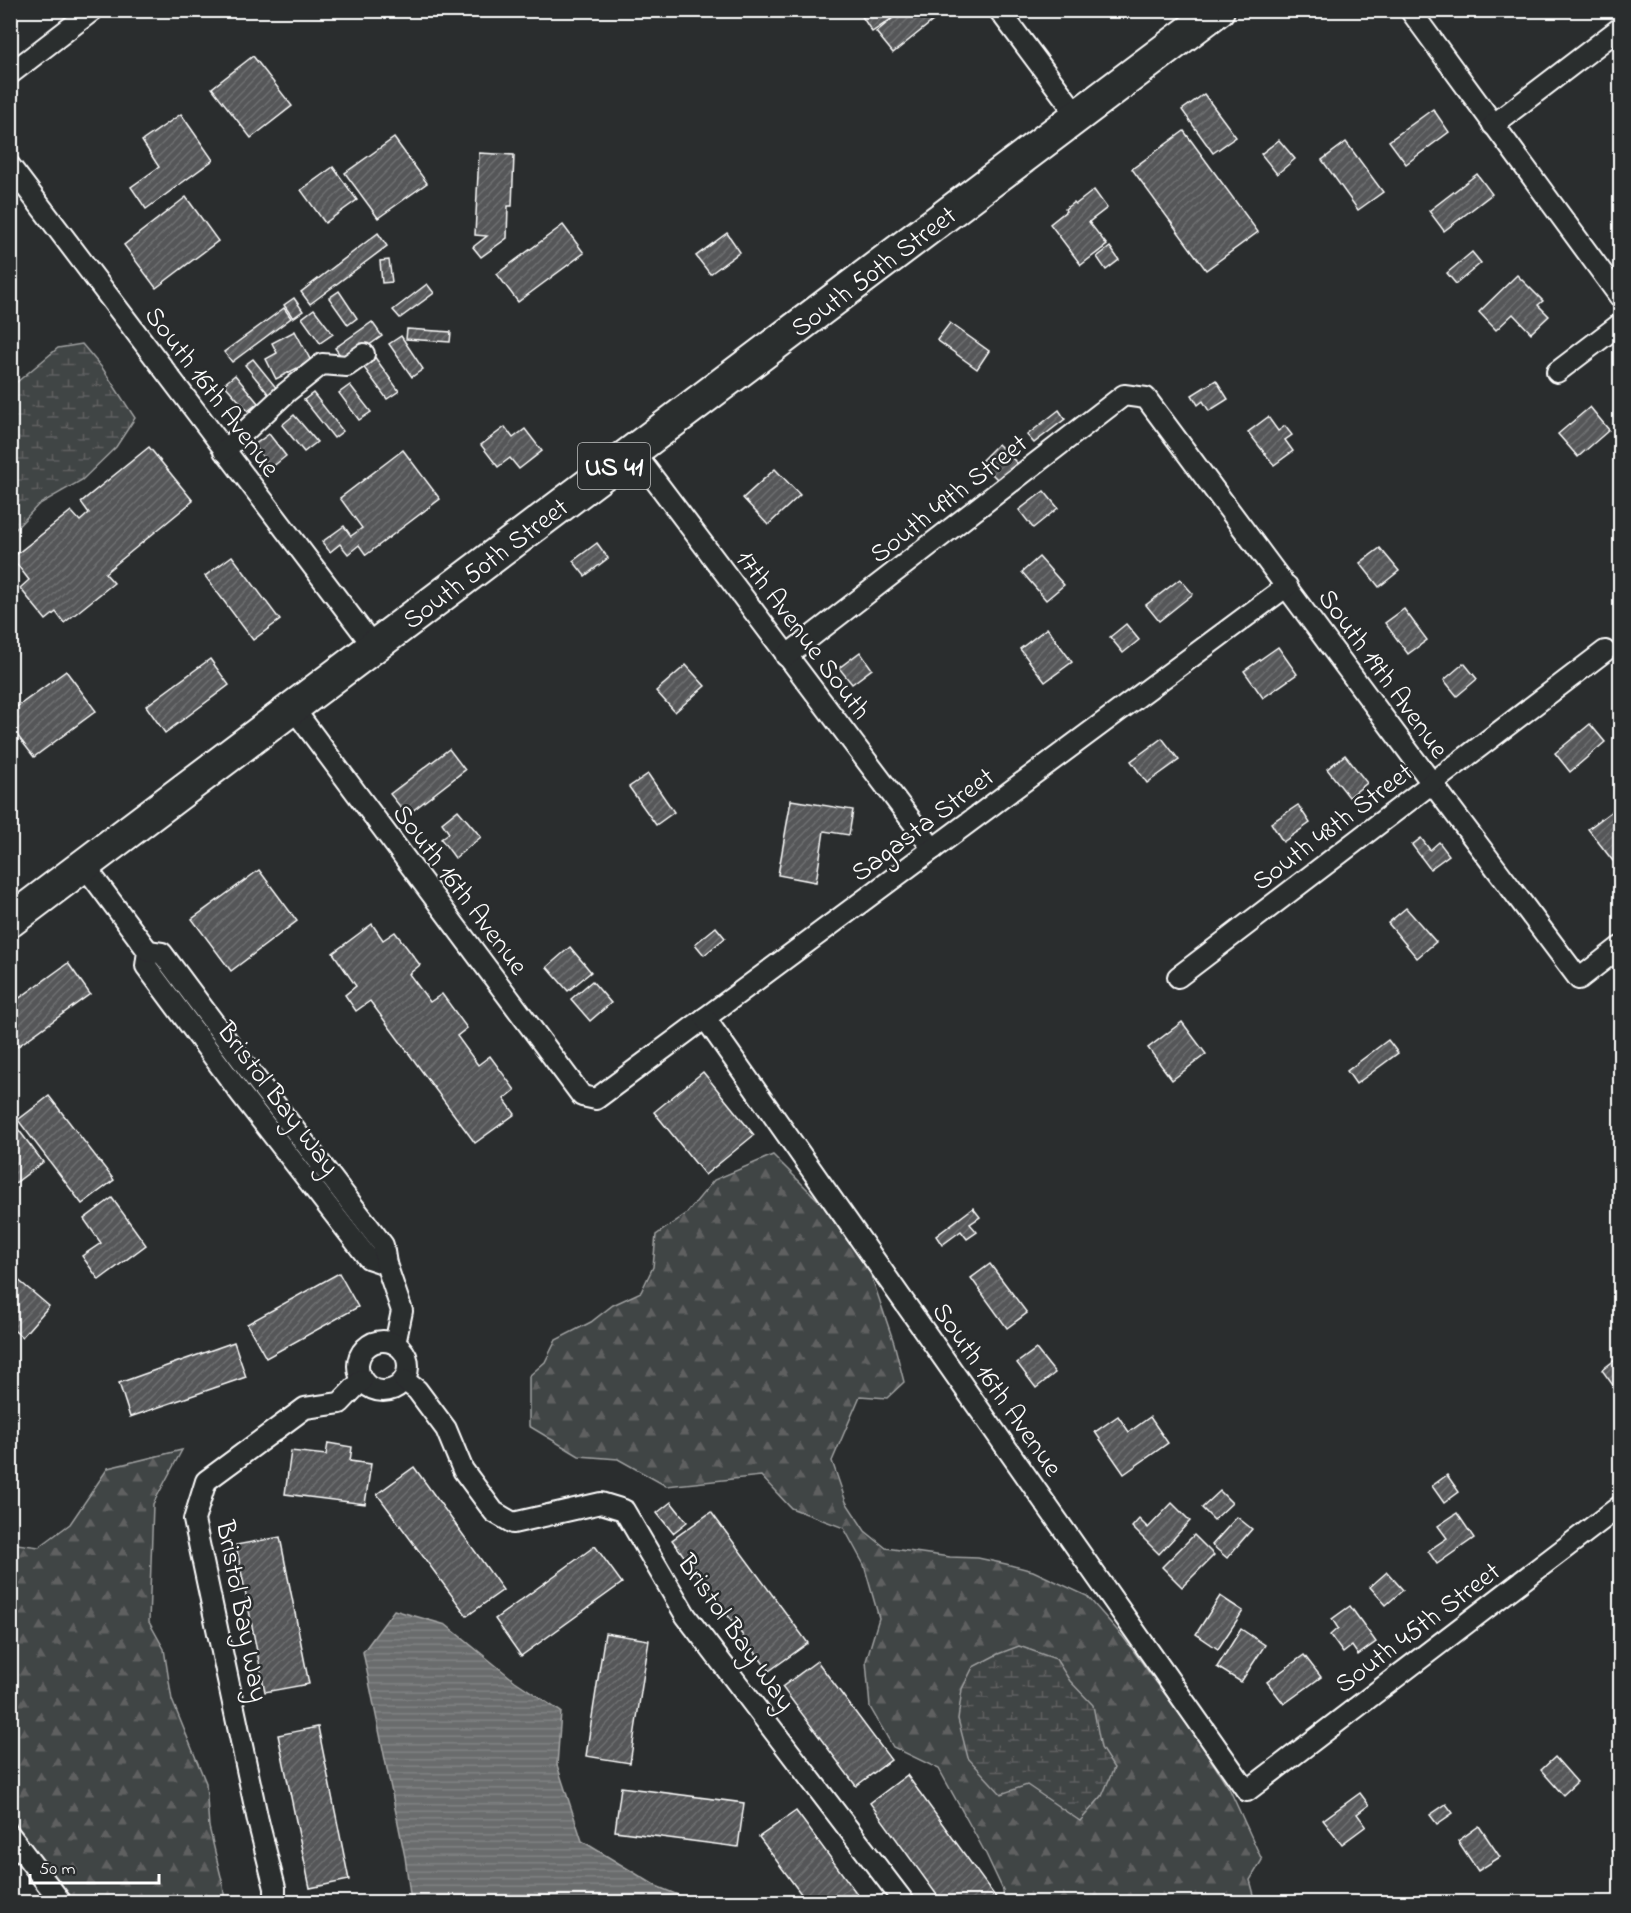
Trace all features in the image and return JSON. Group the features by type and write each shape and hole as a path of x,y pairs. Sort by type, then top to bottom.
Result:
{"main road":[{"name":"South 50th Street","path":"10,921 1218,10"}],"street":[{"path":"10,74 93,10"},
{"path":"999,10 1078,117"},
{"path":"1410,10 1620,297"},
{"path":"1493,125 1620,28"},
{"name":"South 16th Avenue","path":"10,166 374,647"},
{"path":"1557,372 1620,324"},
{"path":"224,451 287,392 322,364 347,366 364,354"},
{"name":"South 49th Street","path":"786,656 1124,395 1146,398"},
{"name":"South 19th Avenue","path":"1146,398 1579,979 1620,947"},
{"name":"17th Avenue South","path":"633,451 933,849"},
{"name":"Sagasta Street","path":"588,1099 596,1099 1287,586"},
{"name":"South 48th Street","path":"1178,977 1605,651"},
{"name":"South 16th Avenue","path":"294,708 582,1096 588,1099"},
{"name":"Bristol Bay Way","path":"84,865 148,951 146,966 241,1094 368,1258 386,1264 402,1311 395,1344"},
{"name":"South 16th Avenue","path":"705,1018 1247,1791"},
{"path":"379,1342 395,1344 406,1356 408,1373 404,1380 392,1390 383,1392 375,1390 362,1380 358,1364 365,1350 379,1342"},
{"name":"Bristol Bay Way","path":"275,1902 275,1888 258,1821 194,1520 206,1481 305,1408 340,1403 362,1380"},
{"name":"Bristol Bay Way","path":"404,1380 417,1389 446,1429 463,1470 495,1512 513,1523 601,1503 624,1510 686,1616 904,1902"},
{"name":"South 45th Street","path":"1247,1791 1620,1506"},
{"path":"10,1835 61,1902"}],"green space":[{"path":"82,344 103,369 135,418 116,447 82,480 38,505 11,534 11,387 58,348"},
{"path":"773,1155 821,1203 870,1272 894,1343 904,1382 887,1398 860,1396 832,1461 846,1502 865,1531 886,1548 950,1557 978,1558 1006,1564 1033,1571 1087,1596 1124,1638 1197,1738 1229,1788 1262,1860 1250,1880 1256,1902 1004,1902 1003,1890 986,1854 939,1769 893,1747 870,1707 866,1661 879,1618 864,1565 844,1528 791,1508 761,1476 666,1486 618,1459 579,1456 529,1426 529,1376 545,1362 556,1340 591,1322 613,1305 641,1292 653,1267 656,1235 686,1214 714,1180"},
{"path":"182,1450 153,1504 149,1622 164,1649 172,1700 206,1783 209,1827 225,1902 71,1902 11,1817 10,1543 39,1547 70,1524 108,1468"},
{"path":"1019,1646 1056,1659 1070,1681 1093,1705 1101,1748 1114,1768 1102,1796 1080,1821 1027,1785 1001,1794 968,1758 958,1719 962,1689 973,1667"}],"shaded area":[{"path":"394,1610 446,1625 515,1681 561,1712 557,1765 582,1841 656,1886 695,1902 411,1902 405,1857 363,1652"}],"building":[{"path":"867,10 886,10 891,19 872,32 861,15"},
{"path":"889,10 935,10 939,16 893,53 876,32 894,17"},
{"path":"253,56 292,106 251,138 212,88"},
{"path":"1204,94 1236,137 1213,153 1182,110"},
{"path":"1433,109 1449,132 1406,164 1389,141"},
{"path":"181,114 213,160 146,209 131,187 159,167 142,141"},
{"path":"1184,131 1258,232 1206,270 1132,169"},
{"path":"394,138 427,183 378,218 345,173"},
{"path":"1279,140 1295,159 1277,174 1261,154"},
{"path":"1346,142 1383,192 1358,210 1322,160"},
{"path":"479,153 514,155 512,206 508,206 507,238 481,257 473,247 487,236 475,235"},
{"path":"333,167 357,200 325,223 301,190"},
{"path":"1477,174 1492,194 1444,231 1429,211"},
{"path":"1094,190 1107,208 1089,222 1107,245 1081,265 1050,224 1074,202 1076,204"},
{"path":"186,197 218,241 156,288 124,245"},
{"path":"563,225 584,253 518,302 497,274"},
{"path":"378,233 387,246 310,304 301,292"},
{"path":"727,233 740,252 710,274 696,256"},
{"path":"1110,247 1119,260 1106,270 1097,257"},
{"path":"1472,252 1481,263 1456,284 1447,273"},
{"path":"389,260 392,282 382,283 380,261"},
{"path":"1517,275 1543,301 1538,305 1549,316 1531,333 1513,314 1496,330 1479,312"},
{"path":"427,284 434,293 400,318 393,310"},
{"path":"339,291 357,318 348,325 329,298"},
{"path":"294,298 303,311 293,318 284,305"},
{"path":"284,308 291,318 232,362 224,352"},
{"path":"314,309 333,334 320,343 302,318"},
{"path":"372,322 382,336 345,362 335,348"},
{"path":"950,323 989,351 977,369 937,340"},
{"path":"407,329 451,332 450,342 406,339"},
{"path":"295,331 311,361 276,379 266,359 277,353 272,343"},
{"path":"401,336 423,369 412,377 389,344"},
{"path":"374,356 399,391 387,399 362,365"},
{"path":"253,359 278,390 270,396 245,365"},
{"path":"235,375 258,403 248,411 224,384"},
{"path":"1216,380 1228,399 1209,411 1203,401 1198,405 1192,395"},
{"path":"350,385 371,412 359,420 339,393"},
{"path":"313,393 343,431 334,438 304,400"},
{"path":"1590,407 1609,430 1578,457 1558,434"},
{"path":"1059,410 1065,419 1034,443 1027,435"},
{"path":"294,415 317,442 304,452 282,425"},
{"path":"1268,417 1278,431 1285,426 1292,435 1285,440 1293,451 1274,465 1248,432"},
{"path":"505,427 513,438 525,429 542,451 519,469 510,458 498,467 481,445"},
{"path":"269,434 286,456 271,468 254,445"},
{"path":"998,444 1017,463 999,481 980,462"},
{"path":"149,447 193,501 105,573 114,583 64,623 56,612 46,620 20,588 29,580 12,558 71,511 80,521 89,513 81,502"},
{"path":"403,450 440,499 366,555 359,545 348,554 340,544 330,552 322,542 344,526 351,536 362,528 340,498"},
{"path":"775,469 800,495 768,525 743,498"},
{"path":"1044,491 1058,508 1033,528 1019,510"},
{"path":"597,543 608,558 585,576 573,561"},
{"path":"1380,548 1399,571 1379,587 1360,563"},
{"path":"232,556 280,620 253,640 205,576"},
{"path":"1039,557 1064,585 1046,600 1022,572"},
{"path":"1180,579 1193,594 1159,621 1146,605"},
{"path":"1404,609 1427,640 1408,654 1385,623"},
{"path":"1126,624 1139,640 1123,653 1110,637"},
{"path":"1047,628 1072,662 1045,682 1020,649"},
{"path":"1278,647 1297,674 1263,698 1244,671"},
{"path":"860,652 872,669 852,684 839,668"},
{"path":"210,659 229,685 165,733 146,706"},
{"path":"1464,663 1477,679 1457,696 1444,680"},
{"path":"686,665 705,686 675,712 656,691"},
{"path":"66,671 96,711 34,757 10,726 10,712"},
{"path":"1590,724 1605,742 1570,772 1555,753"},
{"path":"1162,738 1179,760 1147,783 1131,761"},
{"path":"449,749 465,770 407,815 390,794"},
{"path":"1345,755 1367,783 1349,797 1327,769"},
{"path":"648,774 674,812 656,825 629,787"},
{"path":"791,800 853,810 849,835 824,831 816,882 778,875"},
{"path":"1298,805 1310,823 1283,842 1271,823"},
{"path":"458,810 481,837 455,858 441,839 449,833 442,823"},
{"path":"1612,811 1620,822 1620,854 1613,861 1588,829"},
{"path":"1421,838 1430,850 1439,842 1449,855 1430,869 1412,845"},
{"path":"259,870 297,921 231,971 192,919"},
{"path":"1406,908 1436,942 1417,958 1388,923"},
{"path":"372,924 383,940 395,932 420,965 409,974 430,1002 442,994 467,1028 457,1036 478,1065 490,1056 515,1090 504,1099 515,1114 475,1143 370,1001 356,1011 345,995 356,986 333,953"},
{"path":"716,927 725,938 704,955 695,944"},
{"path":"570,947 591,972 568,991 547,967"},
{"path":"68,963 90,994 10,1052 10,1005"},
{"path":"592,981 611,1003 590,1021 571,999"},
{"path":"1182,1022 1206,1054 1172,1080 1148,1048"},
{"path":"1388,1040 1398,1053 1356,1084 1347,1071"},
{"path":"703,1072 754,1135 705,1175 654,1112"},
{"path":"49,1096 114,1180 82,1204 18,1120"},
{"path":"18,1129 43,1162 10,1187 10,1135"},
{"path":"112,1198 146,1245 99,1280 82,1256 101,1243 84,1219"},
{"path":"973,1208 980,1217 970,1224 977,1232 967,1239 961,1231 942,1245 936,1236"},
{"path":"990,1264 1027,1313 1007,1328 971,1278"},
{"path":"10,1273 49,1306 22,1337 10,1327"},
{"path":"339,1273 358,1307 266,1358 247,1324"},
{"path":"234,1342 246,1377 130,1417 119,1383"},
{"path":"1036,1349 1055,1373 1036,1388 1017,1363"},
{"path":"1620,1356 1620,1395 1602,1370"},
{"path":"1118,1416 1129,1432 1150,1417 1168,1443 1124,1474 1095,1432"},
{"path":"328,1443 352,1447 350,1461 371,1464 365,1504 285,1494 291,1451 326,1455"},
{"path":"414,1467 503,1590 467,1616 377,1494"},
{"path":"1447,1475 1459,1492 1444,1503 1432,1486"},
{"path":"1220,1491 1232,1503 1214,1520 1202,1508"},
{"path":"671,1502 687,1522 673,1533 657,1513"},
{"path":"1172,1503 1190,1521 1159,1554 1132,1527 1139,1519 1148,1528"},
{"path":"711,1512 808,1643 769,1671 672,1540"},
{"path":"1457,1513 1474,1538 1437,1564 1428,1551 1447,1538 1438,1526"},
{"path":"1237,1517 1252,1529 1227,1558 1212,1545"},
{"path":"1194,1535 1214,1555 1182,1587 1162,1567"},
{"path":"280,1537 309,1684 265,1692 236,1545"},
{"path":"595,1546 622,1583 521,1656 495,1619"},
{"path":"1387,1572 1403,1590 1386,1605 1370,1587"},
{"path":"1220,1596 1243,1611 1218,1649 1196,1634"},
{"path":"1350,1606 1376,1642 1358,1655 1352,1646 1343,1653 1330,1635 1338,1628 1332,1619"},
{"path":"1241,1629 1265,1645 1241,1682 1217,1667"},
{"path":"605,1633 649,1640 630,1763 586,1756"},
{"path":"1304,1655 1321,1677 1284,1704 1267,1682"},
{"path":"817,1661 891,1760 856,1786 782,1687"},
{"path":"318,1727 349,1880 310,1888 278,1735"},
{"path":"1555,1757 1577,1782 1563,1795 1541,1770"},
{"path":"907,1775 997,1899 992,1902 942,1902 870,1803"},
{"path":"621,1787 744,1803 738,1847 615,1831"},
{"path":"1360,1793 1369,1805 1357,1814 1366,1826 1342,1844 1323,1820"},
{"path":"1446,1804 1453,1813 1437,1824 1430,1815"},
{"path":"796,1811 863,1902 807,1902 759,1837"},
{"path":"1479,1826 1500,1857 1478,1871 1458,1841"},
{"path":"1620,1845 1620,1861 1613,1851"}]}
